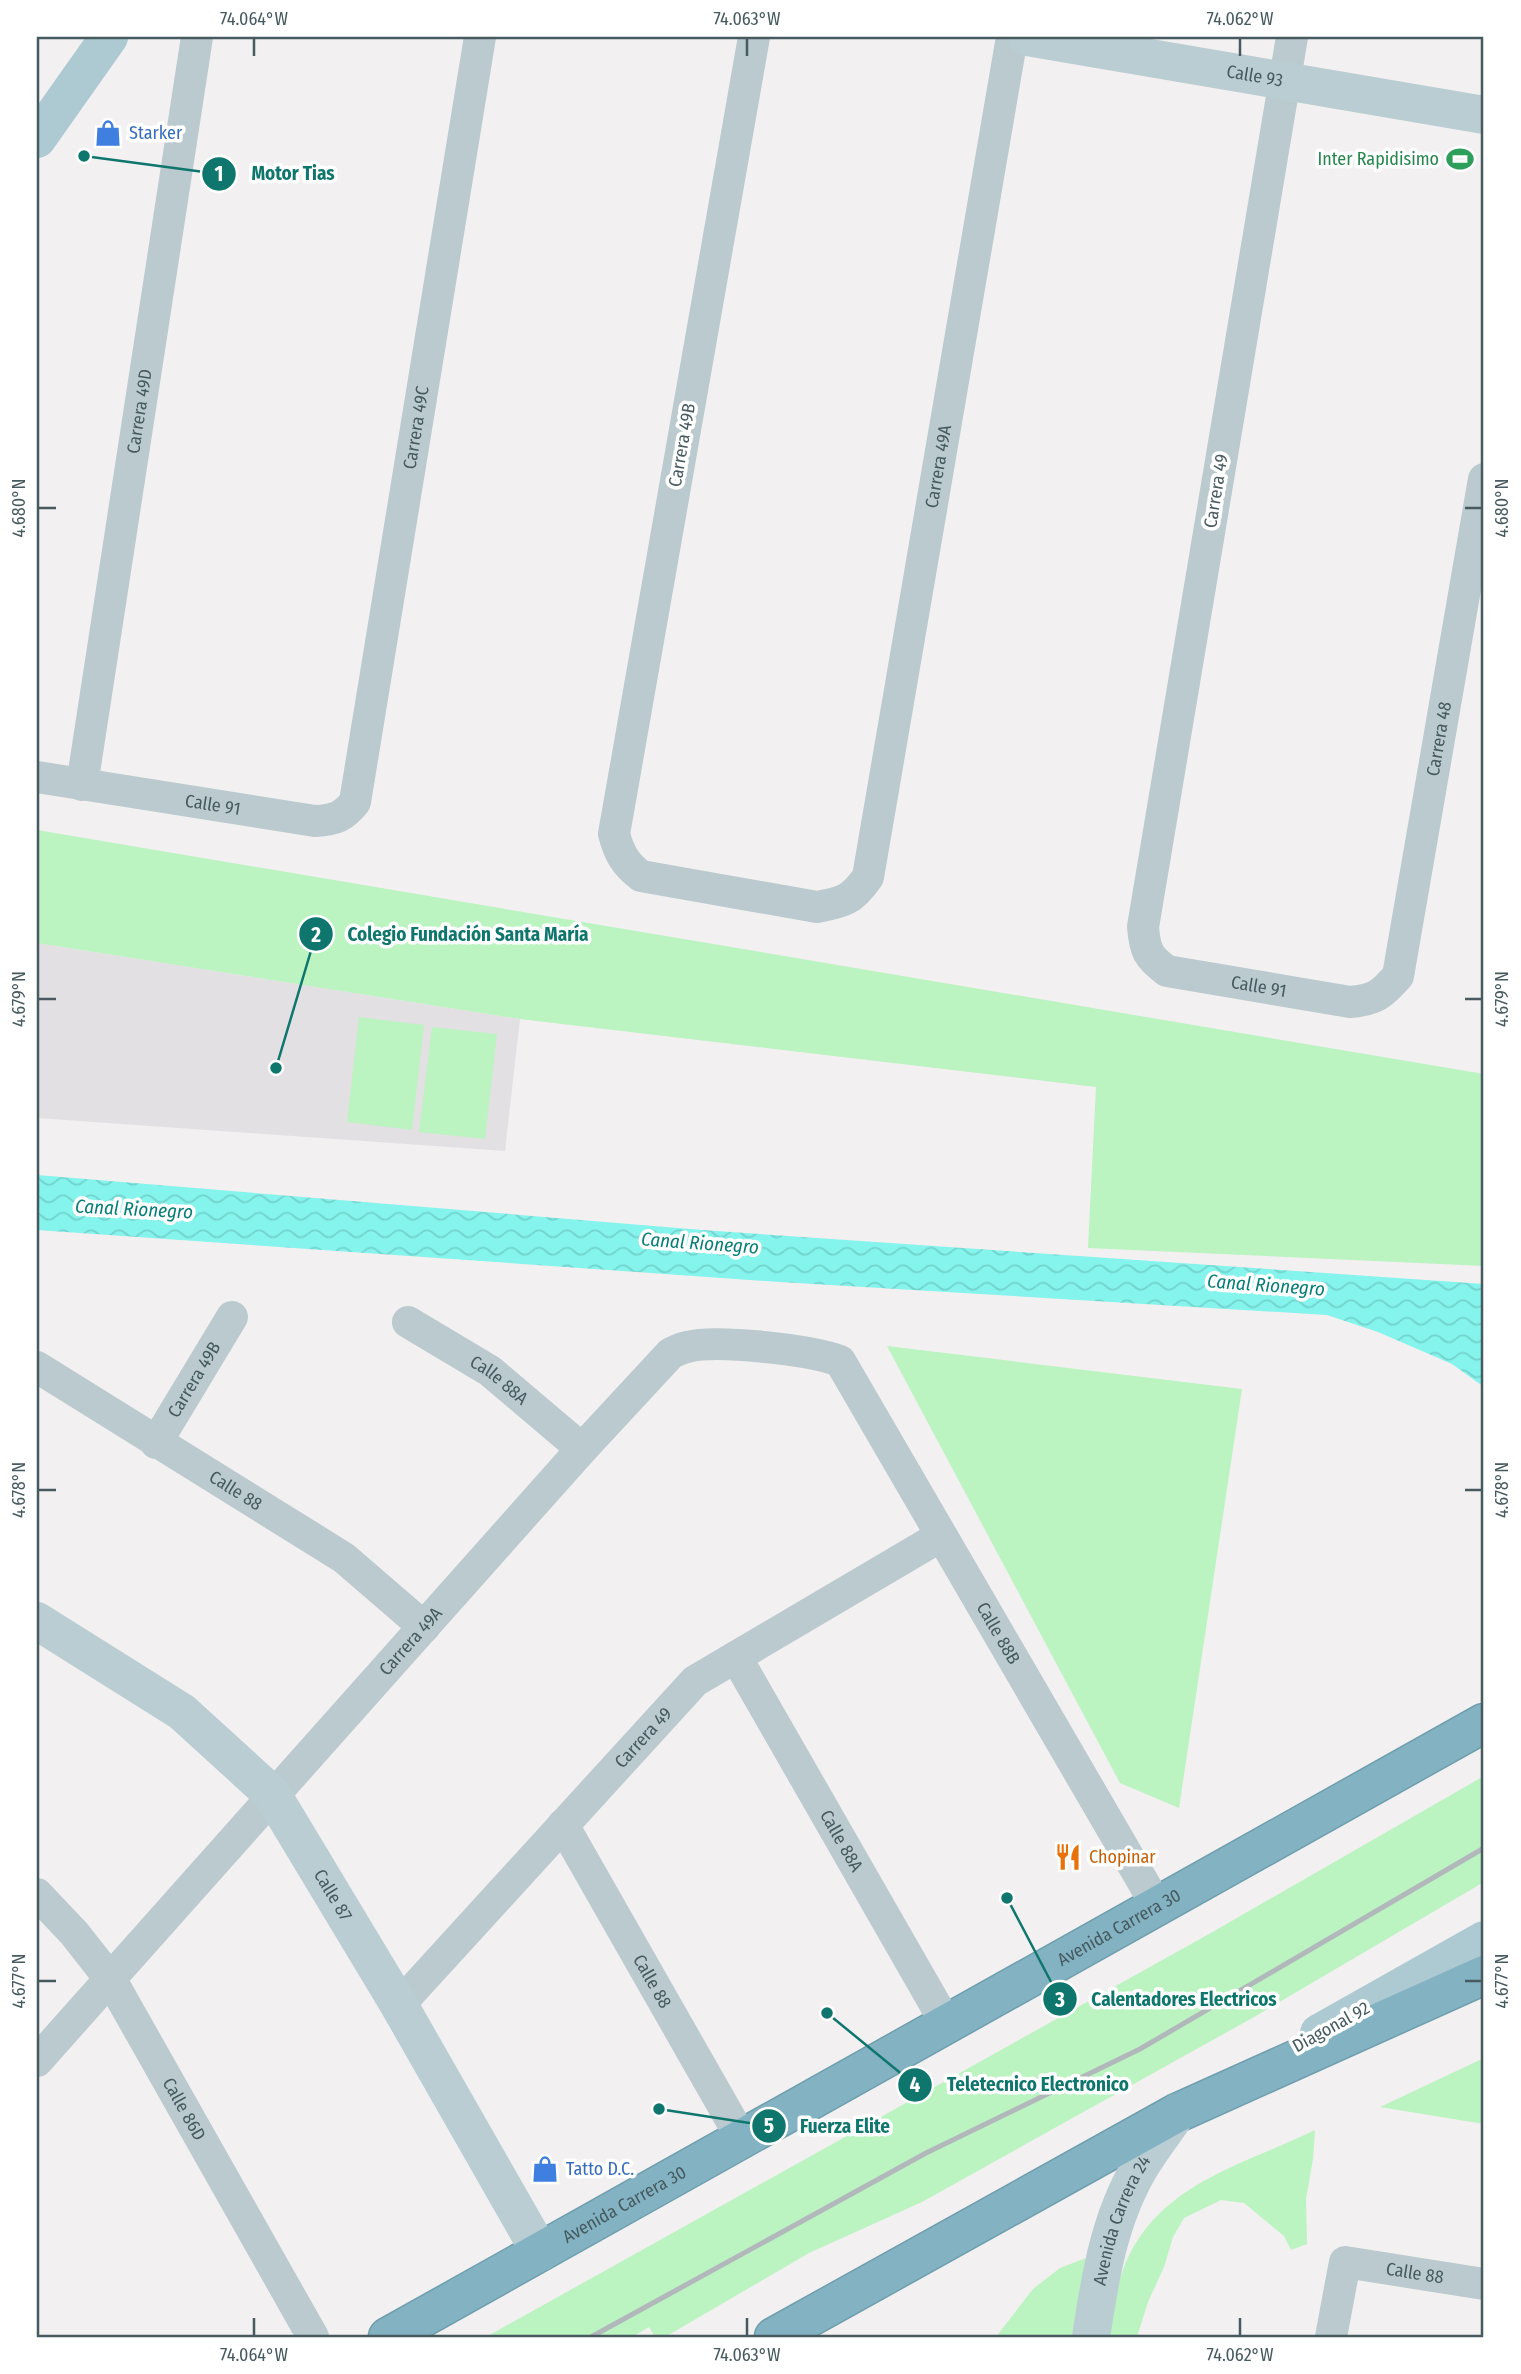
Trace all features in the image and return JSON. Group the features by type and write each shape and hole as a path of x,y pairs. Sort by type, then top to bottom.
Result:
{"highway":[{"name":"Avenida Carrera 30","path":"388,2337 1484,1723"},
{"path":"774,2337 1177,2113 1484,1975"}],"main road":[{"path":"37,139 109,37"},
{"name":"Diagonal 92","path":"1177,2113 1484,1941"}],"street":[{"name":"Carrera 49D","path":"82,785 197,37"},
{"name":"Carrera 49C","path":"344,815 355,802 359,787 480,37"},
{"name":"Carrera 49B","path":"754,37 614,834 619,853 628,866 641,876 817,907 838,903 857,894"},
{"name":"Carrera 49A","path":"857,894 868,877 1012,37"},
{"name":"Calle 93","path":"1027,37 1484,115"},
{"name":"Carrera 49","path":"1144,946 1143,926 1292,37"},
{"name":"Carrera 48","path":"1383,993 1398,976 1484,479"},
{"name":"Calle 91","path":"37,777 316,821 333,820 344,815"},
{"name":"Calle 91","path":"1144,946 1152,960 1167,971 1350,1002 1368,1000 1383,993"},
{"name":"Carrera 49B","path":"156,1443 232,1317"},
{"name":"Calle 88A","path":"408,1322 490,1371 582,1449"},
{"name":"Carrera 49A","path":"37,2061 272,1794 671,1353 688,1346 726,1345 823,1355 840,1361"},
{"name":"Calle 88B","path":"840,1361 1157,1906"},
{"name":"Calle 88","path":"37,1367 344,1558 424,1627"},
{"name":"Carrera 49","path":"399,2005 695,1681 941,1536"},
{"name":"Calle 87","path":"37,1621 182,1712 272,1794 399,2005 540,2252"},
{"name":"Calle 88A","path":"736,1657 947,2025"},
{"name":"Calle 88","path":"563,1825 742,2139"},
{"name":"Calle 86D","path":"37,1894 74,1933 110,1980 313,2337"},
{"name":"Avenida Carrera 24","path":"1091,2337 1103,2259 1120,2208 1139,2167 1177,2113"},
{"name":"Calle 88","path":"1331,2337 1345,2262 1484,2284"}],"shaded area":[{"path":"37,943 520,1019 505,1151 37,1118"}],"green space":[{"path":"37,830 1484,1074 1484,1266 1088,1248 1096,1087 520,1019 37,943"},
{"path":"359,1017 424,1025 412,1130 347,1122"},
{"path":"432,1027 497,1034 485,1139 419,1132"},
{"path":"887,1346 1242,1389 1179,1808 1120,1783"},
{"path":"1484,1776 1484,1882 1254,2017 922,2202 809,2253 665,2337 655,2337 649,2327 632,2337 486,2337 1209,1934"},
{"path":"1484,2058 1484,2124 1380,2107"},
{"path":"1315,2130 1306,2199 1307,2244 1291,2250 1284,2236 1244,2203 1221,2200 1184,2218 1173,2237 1137,2337 1106,2337 1123,2270 1137,2241 1156,2217 1179,2197 1204,2181"},
{"path":"1091,2256 1075,2337 996,2337 1033,2289 1060,2268"}],"water":[{"name":"Canal Rionegro","path":"37,1175 702,1230 1484,1284 1484,1387 1452,1364 1378,1332 1327,1315 780,1282 37,1230"}],"railway":[{"path":"591,2337 926,2153 1140,2049 1484,1848"}],"place":[{"name":"Starker","path":"108,133"},
{"name":"Motor Tias","path":"84,156"},
{"name":"Inter Rapidisimo","path":"1460,159"},
{"name":"Colegio Fundación Santa María","path":"276,1068"},
{"name":"Chopinar","path":"1068,1857"},
{"name":"Calentadores Electricos","path":"1007,1898"},
{"name":"Teletecnico Electronico","path":"827,2013"},
{"name":"Fuerza Elite","path":"659,2109"},
{"name":"Tatto D.C.","path":"545,2169"}]}
